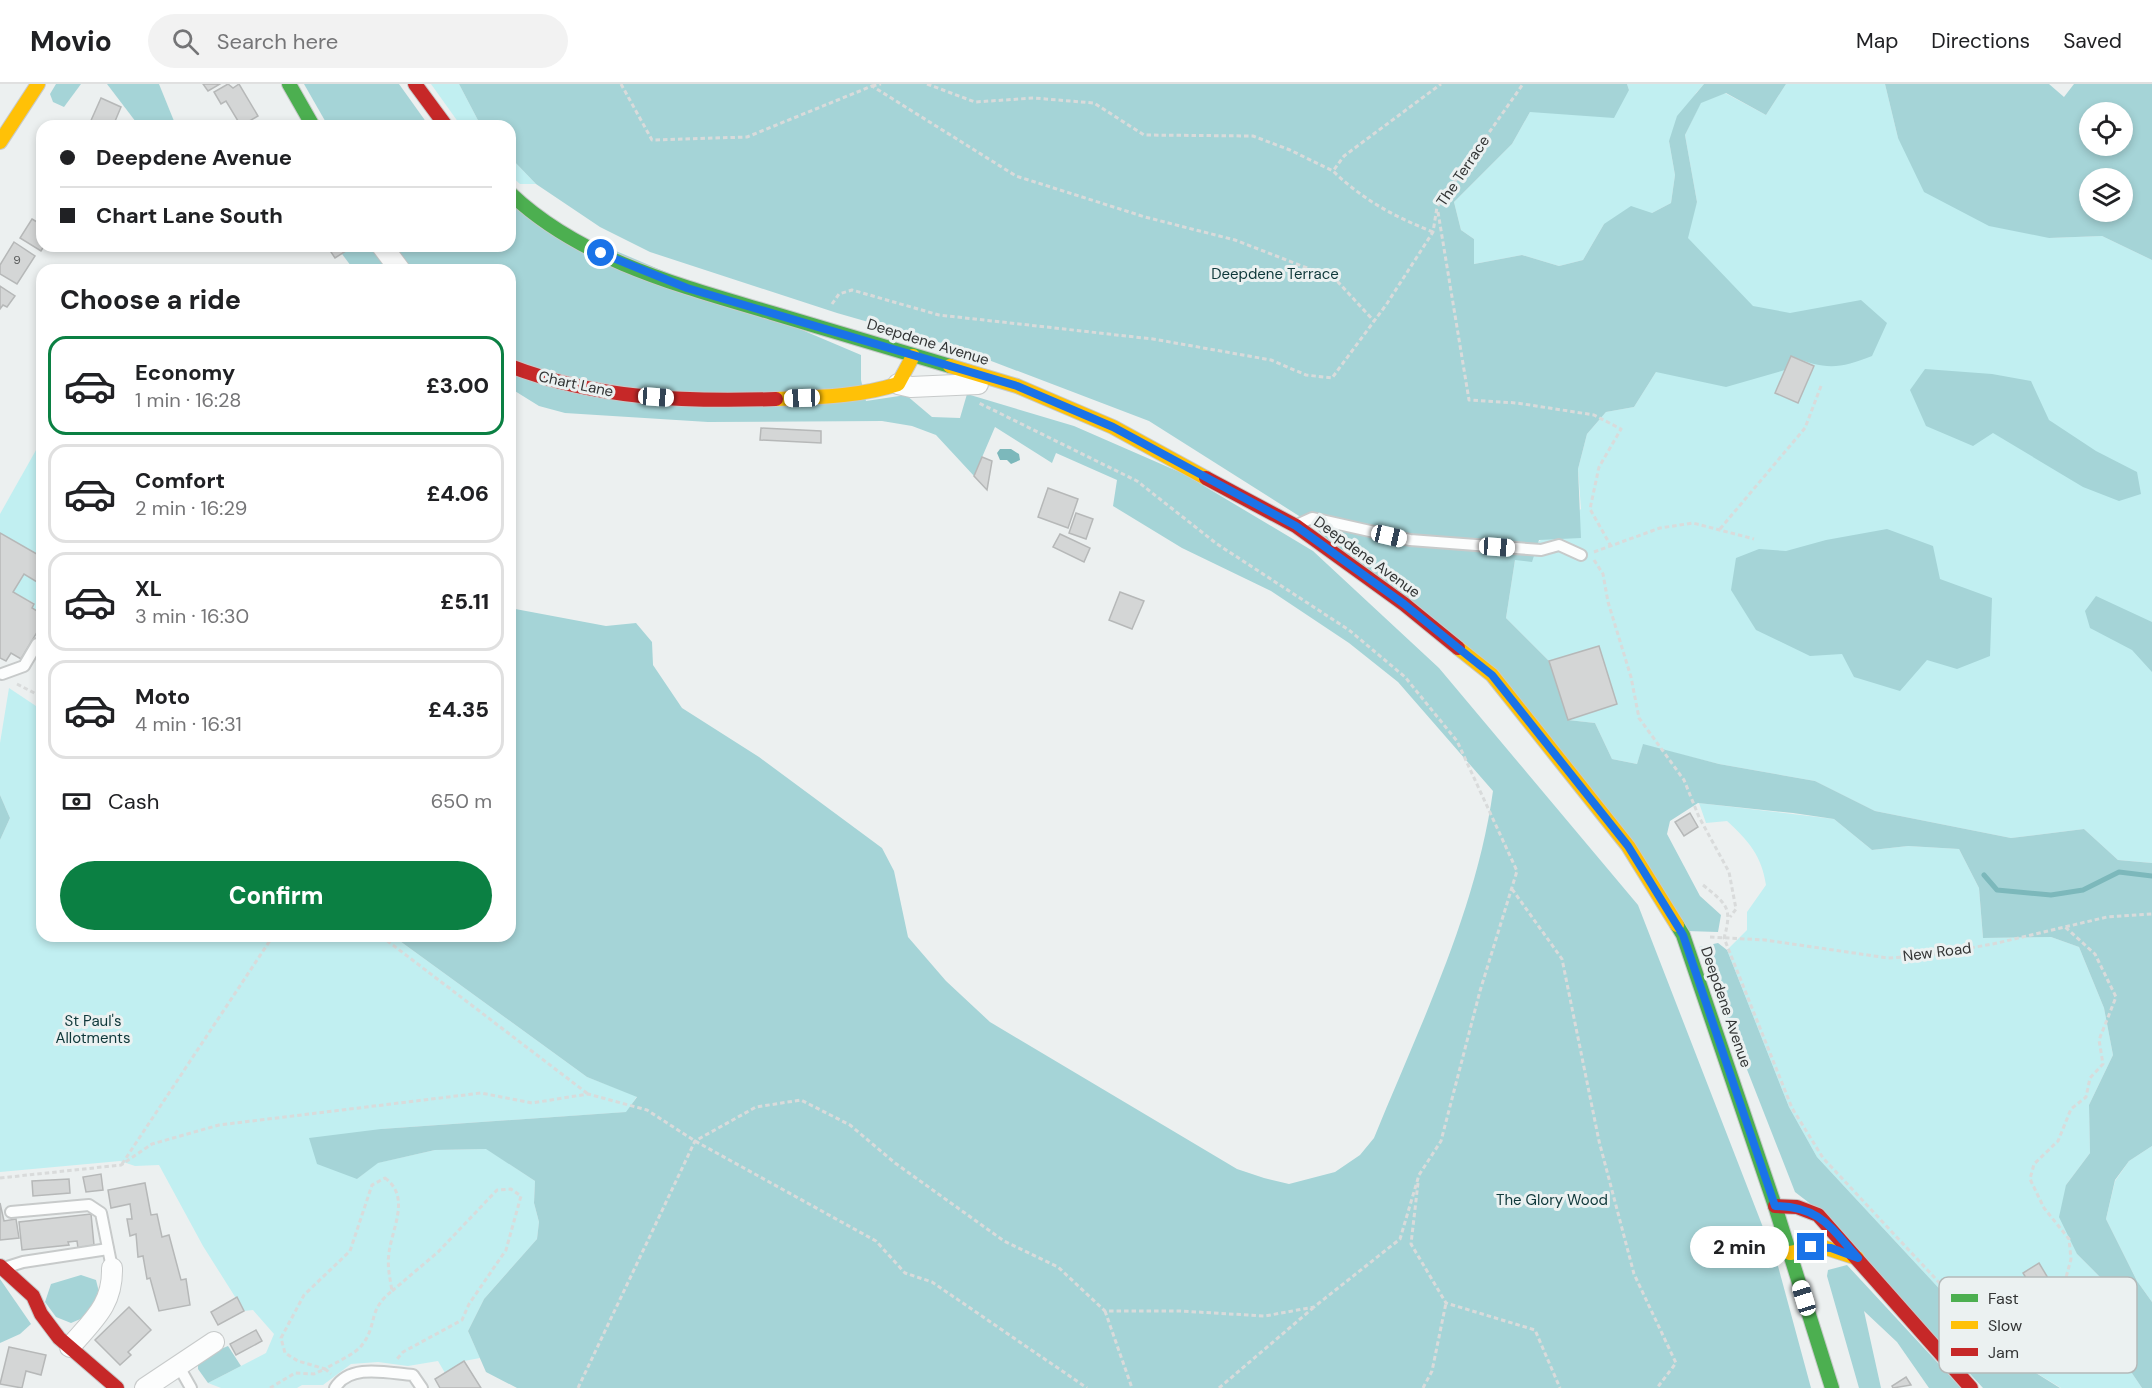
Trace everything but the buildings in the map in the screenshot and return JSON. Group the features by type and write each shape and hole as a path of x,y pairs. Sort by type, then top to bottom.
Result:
{"main road":[{"path":"3,130 38,84"},
{"path":"289,84 310,120"},
{"path":"415,84 442,120"},
{"name":"Deepdene Avenue","path":"516,199 530,212 583,244 619,262 687,288 823,326 913,356 1017,386 1113,427 1296,526 1404,604 1492,675 1628,846 1683,935 1775,1206 1832,1388"},
{"path":"898,384 913,356"},
{"name":"Chart Lane","path":"516,368 570,386 690,399 835,396 871,393 898,384"},
{"path":"1775,1206 1797,1207 1818,1215 1939,1351"},
{"path":"1790,1253 1823,1247 1858,1258"},
{"path":"2,1267 33,1296 47,1322 70,1347 117,1388"},
{"path":"1958,1373 1971,1388"}],"street":[{"path":"898,384 911,387 946,384 1017,386"},
{"path":"70,1347 107,1303 112,1286 110,1259"},
{"path":"146,1388 214,1342"}],"lane":[{"path":"1296,526 1312,518 1410,540 1541,550 1559,545 1581,555"},
{"path":"1,673 24,666 36,646"},
{"path":"1,673 12,681"},
{"path":"2,1267 23,1262 110,1259 101,1213 97,1208 89,1205 11,1212"},
{"path":"178,1365 191,1388"},
{"path":"337,1384 354,1372 389,1373 413,1375 422,1388"}],"path":[{"path":"621,84 652,140 747,137 881,84"},
{"path":"927,84 975,102 1034,98 1095,103 1143,135 1253,136 1290,150 1333,171 1354,192 1395,218 1433,232"},
{"path":"1333,171 1344,156 1441,84"},
{"name":"The Terrace","path":"830,310 839,294 852,290 939,315 1153,339 1271,360 1306,375 1332,378 1374,321 1433,232 1437,207 1523,84"},
{"path":"872,86 1016,176 1145,217 1235,240 1320,273 1338,282 1374,321"},
{"path":"1437,207 1469,400 1517,403 1594,415 1621,429 1599,467 1590,509 1612,548"},
{"path":"946,384 970,399 1137,481 1217,544 1349,630 1405,677 1457,741 1517,871 1480,991 1441,1141 1419,1175 1400,1239 1314,1307 1219,1388"},
{"path":"1720,529 1805,428 1821,386"},
{"path":"1581,555 1612,548 1660,528 1693,524 1754,539"},
{"path":"1581,555 1597,561 1603,574 1608,602 1631,677 1639,718 1684,780 1699,817 1730,872 1736,909 1730,917 1724,938 1792,1108 1823,1158 1939,1280"},
{"path":"12,681 36,694"},
{"path":"1703,885 1725,903 1730,917"},
{"path":"1512,889 1563,959 1599,1141 1634,1274 1676,1363 1657,1388"},
{"name":"New Road","path":"1683,935 1765,940 1888,958 1923,956 1981,946 2107,917 2136,913 2152,915"},
{"path":"2065,927 2094,954 2116,997 2099,1040 2103,1064 2090,1078 2086,1097 2071,1109 2058,1141 2034,1164 2030,1179 2044,1209 2069,1239 2071,1259 2066,1277"},
{"path":"121,1165 269,942"},
{"path":"389,942 588,1094 647,1110 695,1141 876,1241 905,1273 932,1282 1087,1388"},
{"path":"0,1178 121,1165 152,1144 219,1125 481,1094 532,1103 588,1094"},
{"path":"578,1388 695,1141 756,1107 801,1100 850,1125 896,1163 1004,1241 1058,1268 1105,1311 1132,1388"},
{"path":"1419,1175 1411,1244 1446,1303 1432,1371 1423,1388"},
{"path":"337,1384 325,1368 298,1361 285,1353 281,1338 304,1295 350,1251 372,1185 385,1178 393,1184 399,1196 389,1251 388,1268 393,1291"},
{"path":"270,1388 295,1373 314,1374 361,1346 369,1332 379,1301 438,1252 497,1190 511,1188 521,1196 506,1250 469,1304 462,1320 403,1352 392,1364 389,1373"},
{"path":"1446,1303 1535,1330 1560,1388"},
{"path":"1105,1311 1180,1311 1265,1316 1314,1307"}],"green space":[{"path":"56,84 81,84 64,107 53,102 50,94"},
{"path":"107,84 159,84 174,120 134,120"},
{"path":"304,84 399,84 425,120 325,120"},
{"path":"431,84 459,84 478,120 457,120"},
{"name":"Deepdene Terrace","path":"459,84 1627,84 1629,90 1614,118 1530,112 1512,144 1454,202 1461,230 1474,239 1474,264 1522,255 1559,266 1583,260 1604,224 1631,206 1652,213 1671,203 1675,175 1669,141 1677,116 1704,84 1786,84 1766,115 1726,93 1701,103 1685,135 1697,202 1688,238 1753,306 1790,313 1861,300 1887,323 1872,356 1841,365 1823,366 1792,356 1785,370 1726,387 1656,372 1634,407 1606,412 1587,434 1578,469 1581,538 1539,540 1532,562 1515,560 1506,618 1549,661 1568,720 1595,723 1612,759 1637,764 1643,744 1719,764 1815,781 1875,811 2011,838 2084,829 2118,860 2152,863 2152,1146 2129,1161 2115,1180 2106,1219 2135,1277 2100,1277 2077,1254 2059,1217 2066,1185 2090,1153 2089,1105 2113,1055 2104,1008 2079,947 2051,937 1983,938 1979,888 1959,849 1908,846 1872,850 1834,819 1698,803 1670,821 1667,834 1700,896 1721,915 1718,932 1686,931 1547,733 1307,521 1149,421 952,346 837,313 650,252 600,227 536,184 516,163 516,120 478,120"},
{"path":"1627,84 1704,84 1696,93 1669,141 1675,175 1671,203 1652,213 1604,224 1583,260 1559,266 1522,255 1474,264 1474,239 1461,230 1454,202 1512,144 1530,112 1629,90"},
{"path":"1786,84 1885,84 1898,138 2049,238 2102,236 2152,260 2152,863 2118,860 2084,829 2011,838 1875,811 1815,781 1719,764 1643,745 1637,764 1612,759 1595,723 1568,720 1549,661 1506,618 1515,560 1581,509 1578,469 1587,434 1606,412 1634,407 1678,337 1673,262 1697,202 1685,135 1701,102 1725,93 1766,115"},
{"path":"1885,84 2049,84 2064,97 2074,84 2152,84 2152,260 2102,236 2049,238 1989,226 1924,192 1898,138"},
{"path":"516,163 536,184 520,184 516,180"},
{"name":"The Glory Wood","path":"516,209 861,355 861,380 866,401 906,395 932,417 960,418 967,394 1074,426 1184,474 1313,551 1439,668 1638,905 1778,1266 1811,1388 517,1388 486,1372 468,1331 484,1299 537,1239 539,1222 534,1203 535,1181 486,1149 435,1150 378,1163 357,1179 317,1164 309,1138 381,1129 626,1112 637,1097 587,1077 401,942 516,942 516,609 606,626 636,623 652,642 653,665 682,708 759,757 882,848 894,871 908,937 946,981 990,1022 1237,1169 1289,1184 1335,1172 1360,1155 1374,1138 1460,924 1485,836 1493,791 1398,682 1349,643 1271,591 1182,548 1113,506 1117,480 1056,453 1052,463 995,427 974,476 936,435 912,426 882,421 708,422 565,413 539,406 516,392 516,264 350,264 342,254 344,252 516,252"},
{"path":"1925,369 1992,374 2031,381 2049,420 2096,451 2137,472 2141,494 2119,501 2083,487 1993,433 1973,446 1926,426 1910,390"},
{"path":"36,450 36,554 0,533 0,514"},
{"path":"1887,529 1933,546 1940,579 1992,598 1990,656 1957,669 1927,660 1900,691 1854,677 1842,654 1810,656 1756,630 1731,590 1736,558 1759,549 1786,551 1826,540"},
{"path":"24,574 36,581 36,610 32,608 34,603 13,592"},
{"path":"2096,596 2152,622 2152,672 2132,650 2090,628 2085,611"},
{"name":"St Paul's Allotments","path":"9,688 36,706 36,942 401,942 587,1077 637,1096 627,1112 381,1129 357,1179 377,1163 435,1150 487,1149 535,1181 534,1203 539,1222 537,1239 484,1299 468,1331 480,1358 464,1361 445,1373 438,1361 408,1366 378,1362 351,1364 323,1385 302,1385 297,1388 221,1388 208,1383 266,1353 274,1334 253,1310 244,1311 203,1246 159,1165 135,1166 120,1161 0,1172 0,840 10,818 0,795 0,743"},
{"path":"0,795 10,818 0,840"},
{"path":"1699,803 1834,819 1872,850 1908,846 1959,849 1979,888 1983,938 2051,937 2079,947 2104,1008 2113,1055 2089,1105 2090,1153 2066,1185 2077,1254 2100,1277 1939,1277 1939,1288 1817,1157 1789,1107 1727,950 1747,930 1747,912 1766,885 1761,865 1748,842 1727,821 1706,823"},
{"path":"1718,943 1727,950 1789,1107 1817,1157 1939,1288 1939,1340 1821,1212 1795,1192 1699,947"},
{"path":"2152,1146 2152,1302 2137,1281 2106,1219 2115,1181 2129,1161"},
{"path":"1847,1265 1939,1364 1939,1373 1947,1373 1961,1388 1929,1388 1897,1342 1864,1311 1881,1388 1859,1388 1827,1276 1828,1270"},
{"path":"81,1275 96,1280 101,1300 90,1315 71,1323 56,1317 45,1302 51,1284"},
{"path":"0,1279 31,1324 20,1334 0,1343"},
{"name":"Deepdene Terrace","path":"2137,1281 2152,1302 2152,1388 2142,1388 2132,1373 2137,1373"},
{"path":"228,1346 241,1366 208,1383 198,1369 198,1359"},
{"path":"1969,1373 2036,1373 2060,1388 1983,1388"},
{"path":"2036,1373 2132,1373 2142,1388 2061,1388"}],"shaded area":[{"path":"1000,449 1011,449 1019,454 1020,460 1011,464 1007,460 1000,460 997,453"}],"waterway":[{"path":"1984,875 1997,890 2051,895 2083,890 2119,872 2152,876"}],"traffic: fast":[{"path":"289,84 310,120"},
{"path":"516,198 568,236 633,268 703,292 950,366"},
{"path":"1677,925 1683,935 1775,1206 1832,1388"}],"traffic: slow":[{"path":"0,142 38,84"},
{"path":"776,399 853,394 898,384 913,356"},
{"path":"950,366 1017,386 1113,427 1206,478"},
{"path":"1458,648 1492,675 1628,846 1677,925"},
{"path":"1790,1253 1823,1247 1857,1258"}],"traffic: jam":[{"path":"415,84 442,120"},
{"path":"516,368 575,386 641,396 708,400 776,399"},
{"path":"1206,478 1296,526 1404,604 1458,648"},
{"path":"1775,1206 1797,1207 1818,1215 1939,1352"},
{"path":"0,1266 33,1296 41,1314 59,1338 117,1388"},
{"path":"1958,1373 1971,1388"}],"route":[{"path":"601,253 687,288 823,326 913,356 1017,386 1113,427 1296,526 1404,604 1492,675 1628,846 1683,935 1701,982 1775,1206 1797,1207 1818,1215 1858,1258 1831,1248 1811,1247"}]}
